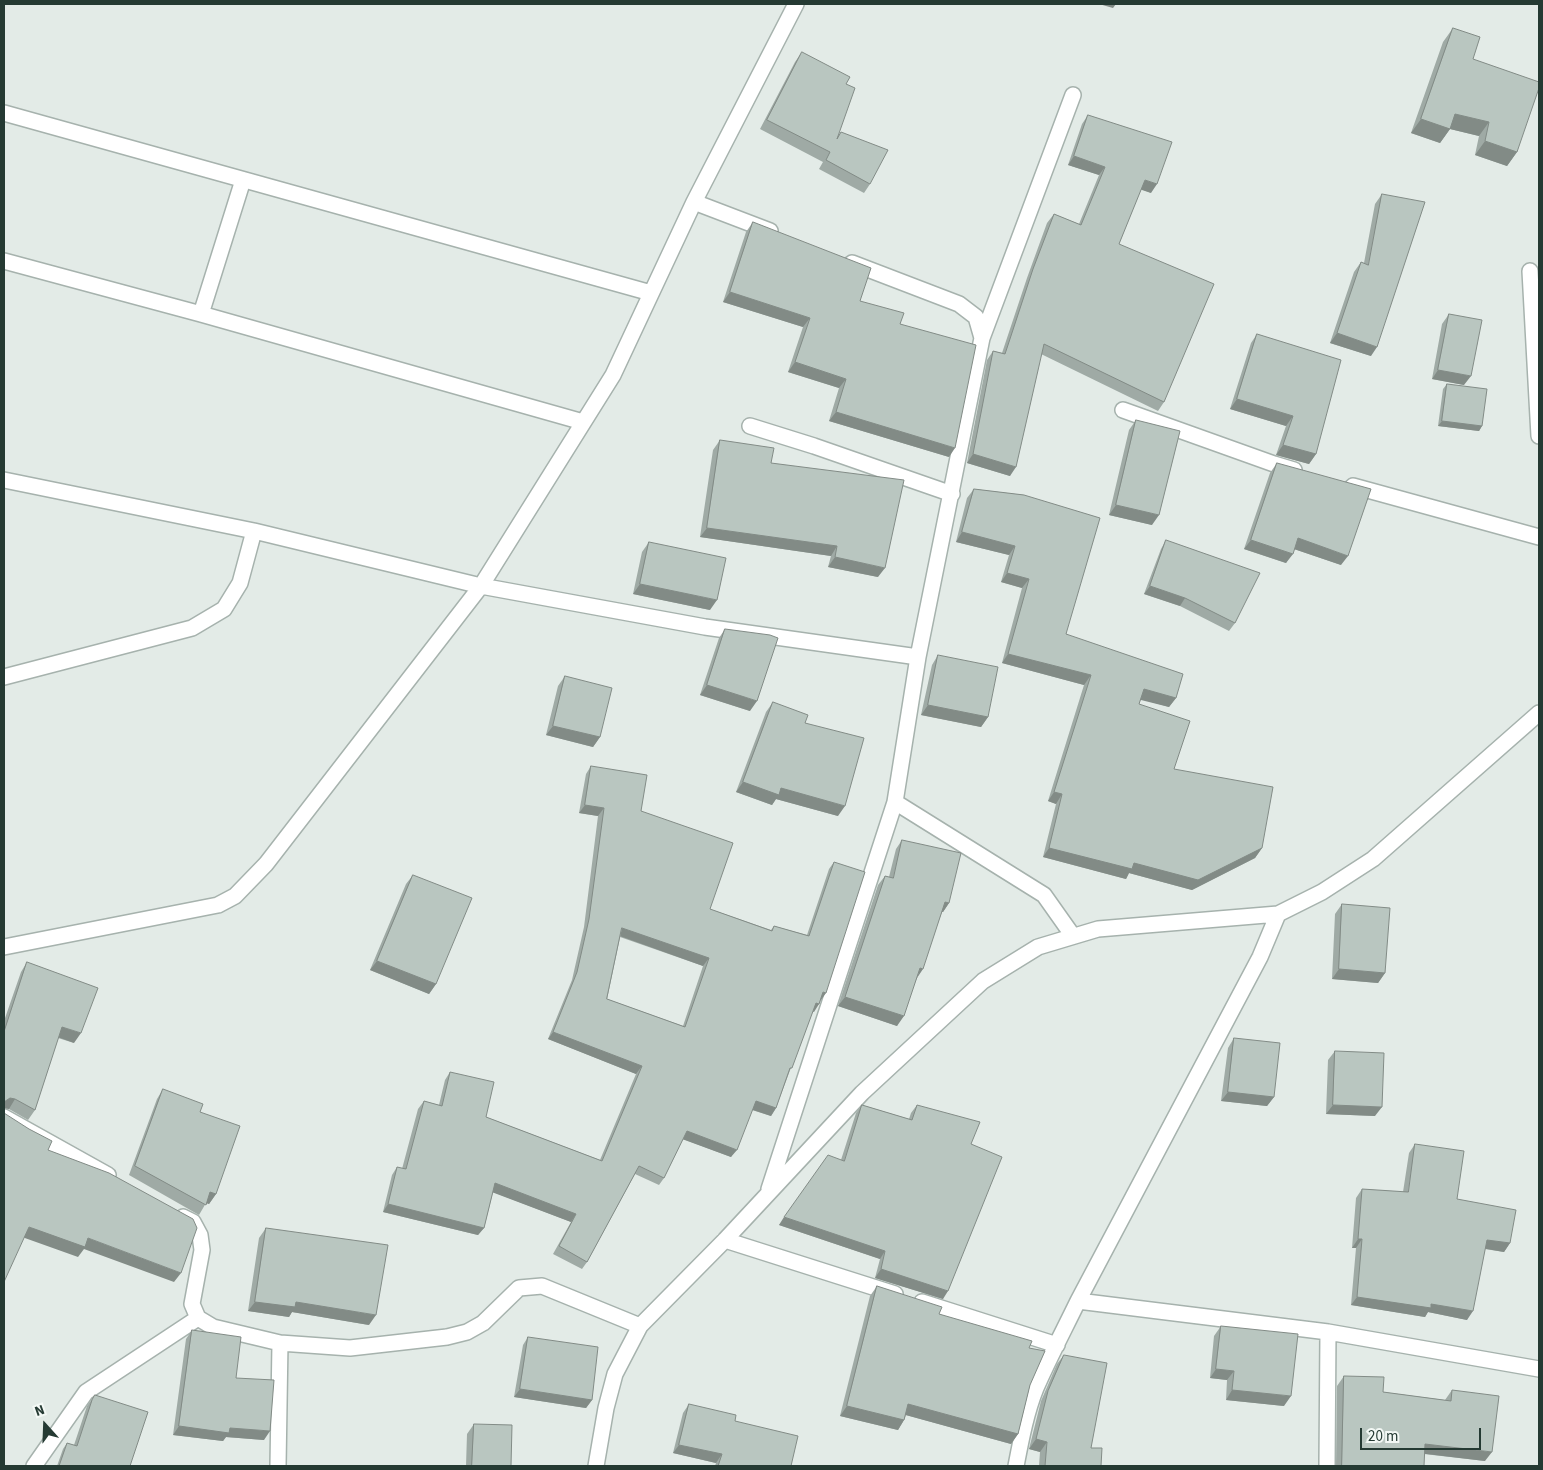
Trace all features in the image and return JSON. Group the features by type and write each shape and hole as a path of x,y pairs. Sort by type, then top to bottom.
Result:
{"street":[{"path":"4,946 218,905 235,896 266,864 481,586 613,375 694,202 796,4"},
{"path":"767,1194 895,802 918,657 982,338 1072,95"},
{"path":"4,113 651,294"},
{"path":"201,314 243,180"},
{"path":"694,202 785,237"},
{"path":"840,258 959,304 976,317 982,338"},
{"path":"4,261 201,314 583,422"},
{"path":"1530,271 1539,436"},
{"path":"1122,410 1274,464 1312,474"},
{"path":"750,426 952,494"},
{"path":"4,480 254,531 481,586 705,627 918,657"},
{"path":"1340,482 1539,537"},
{"path":"4,677 192,628 224,609 240,582 254,531"},
{"path":"596,1466 606,1408 616,1374 640,1326 725,1240 862,1093 983,981 1038,947 1098,929 1278,914 1322,892 1373,860 1539,713"},
{"path":"895,802 1044,895 1073,936"},
{"path":"1016,1466 1024,1425 1036,1388 1056,1345 1260,956 1278,914"},
{"path":"4,1117 124,1184"},
{"path":"167,1208 193,1222 200,1235 202,1250 192,1304 198,1318 212,1327 280,1343 350,1348 448,1337 467,1332 483,1323 519,1288 542,1286 640,1326"},
{"path":"725,1240 1056,1345"},
{"path":"1078,1301 1328,1332 1539,1370"},
{"path":"34,1466 86,1392 198,1318"},
{"path":"1327,1466 1328,1332"},
{"path":"278,1466 280,1343"}],"building":[{"path":"1453,28 1480,37 1473,59 1539,82 1539,88 1517,152 1485,141 1489,122 1455,114 1450,129 1421,119"},
{"path":"802,52 850,77 846,84 855,88 837,139 841,132 888,150 870,184 826,160 830,152 767,120"},
{"path":"1088,115 1172,142 1157,184 1145,180 1119,244 1214,284 1164,402 1044,344 1016,467 973,454 993,351 1005,354 1033,269 1054,214 1081,225 1105,167 1074,156"},
{"path":"1382,194 1425,202 1377,347 1337,333 1361,262 1368,265"},
{"path":"753,222 871,268 860,301 904,313 900,324 976,345 955,448 836,412 846,379 795,362 810,318 730,292"},
{"path":"1449,314 1482,320 1471,376 1438,370"},
{"path":"1257,334 1341,360 1316,454 1283,445 1293,416 1237,399"},
{"path":"1447,384 1487,389 1482,426 1442,421"},
{"path":"1136,420 1180,431 1159,515 1116,505"},
{"path":"720,440 774,448 771,463 904,480 885,568 835,557 837,546 707,528"},
{"path":"1277,463 1371,489 1348,556 1298,538 1293,554 1251,540"},
{"path":"974,489 1024,495 1100,518 1066,634 1183,674 1176,698 1144,689 1139,704 1190,721 1174,769 1273,787 1262,848 1198,880 1134,863 1132,869 1049,848 1062,794 1054,792 1091,675 1008,654 1029,579 1007,573 1015,546 962,532"},
{"path":"1166,540 1260,573 1235,623 1185,598 1150,586"},
{"path":"649,542 726,558 717,600 640,584"},
{"path":"725,629 770,635 778,638 757,701 707,685"},
{"path":"938,655 998,667 988,717 928,705"},
{"path":"565,676 612,688 600,737 553,726"},
{"path":"773,702 808,715 805,723 864,738 845,806 781,788 779,795 743,782"},
{"path":"591,766 647,775 641,811 733,843 710,909 772,931 774,926 809,936 834,862 865,872 826,993 823,992 819,1004 816,1003 776,1108 756,1101 737,1150 687,1131 664,1178 639,1166 587,1262 559,1246 576,1214 495,1183 484,1228 388,1204 397,1167 406,1169 424,1101 442,1106 450,1072 494,1082 486,1117 602,1161 642,1066 553,1032 577,972 589,919 604,808 585,805","holes":["622,928 709,958 685,1027 607,999"]},
{"path":"902,840 961,853 949,903 945,902 923,969 920,968 904,1016 845,997 885,876 893,878"},
{"path":"413,875 472,898 436,984 377,961"},
{"path":"1342,904 1390,908 1385,973 1339,969"},
{"path":"27,962 98,988 81,1033 62,1027 35,1110 15,1099 10,1098 4,1102 4,1032"},
{"path":"1234,1038 1280,1043 1274,1097 1228,1092"},
{"path":"1335,1051 1384,1053 1382,1107 1333,1105"},
{"path":"163,1089 203,1104 200,1112 240,1126 216,1194 210,1192 206,1205 135,1166"},
{"path":"862,1105 912,1120 917,1105 980,1122 971,1144 1002,1157 948,1291 881,1269 885,1251 784,1217 828,1155 844,1161"},
{"path":"4,1113 52,1141 48,1150 109,1173 193,1219 197,1228 181,1273 88,1238 85,1247 29,1227 4,1282"},
{"path":"1415,1144 1464,1151 1457,1199 1516,1210 1510,1243 1487,1240 1473,1311 1431,1304 1431,1308 1357,1297 1362,1239 1358,1239 1362,1189 1408,1192"},
{"path":"266,1228 388,1245 376,1315 296,1302 295,1307 255,1302"},
{"path":"877,1286 942,1307 939,1314 1032,1341 1029,1348 1045,1351 1030,1385 1018,1434 908,1404 904,1420 847,1406"},
{"path":"1221,1326 1298,1334 1291,1396 1232,1390 1234,1371 1216,1369"},
{"path":"192,1330 241,1337 236,1378 274,1380 270,1431 230,1428 229,1433 179,1426"},
{"path":"528,1337 598,1347 592,1400 520,1389"},
{"path":"1064,1355 1107,1363 1091,1448 1102,1448 1101,1466 1045,1466 1047,1442 1036,1439 1048,1391"},
{"path":"1344,1376 1384,1377 1383,1392 1451,1401 1452,1390 1499,1396 1492,1452 1425,1444 1424,1466 1342,1466"},
{"path":"95,1395 148,1412 130,1466 59,1466 67,1443 77,1446"},
{"path":"689,1404 736,1415 735,1421 798,1436 791,1466 718,1466 722,1454 679,1445"},
{"path":"474,1424 512,1425 511,1466 472,1466"}]}
